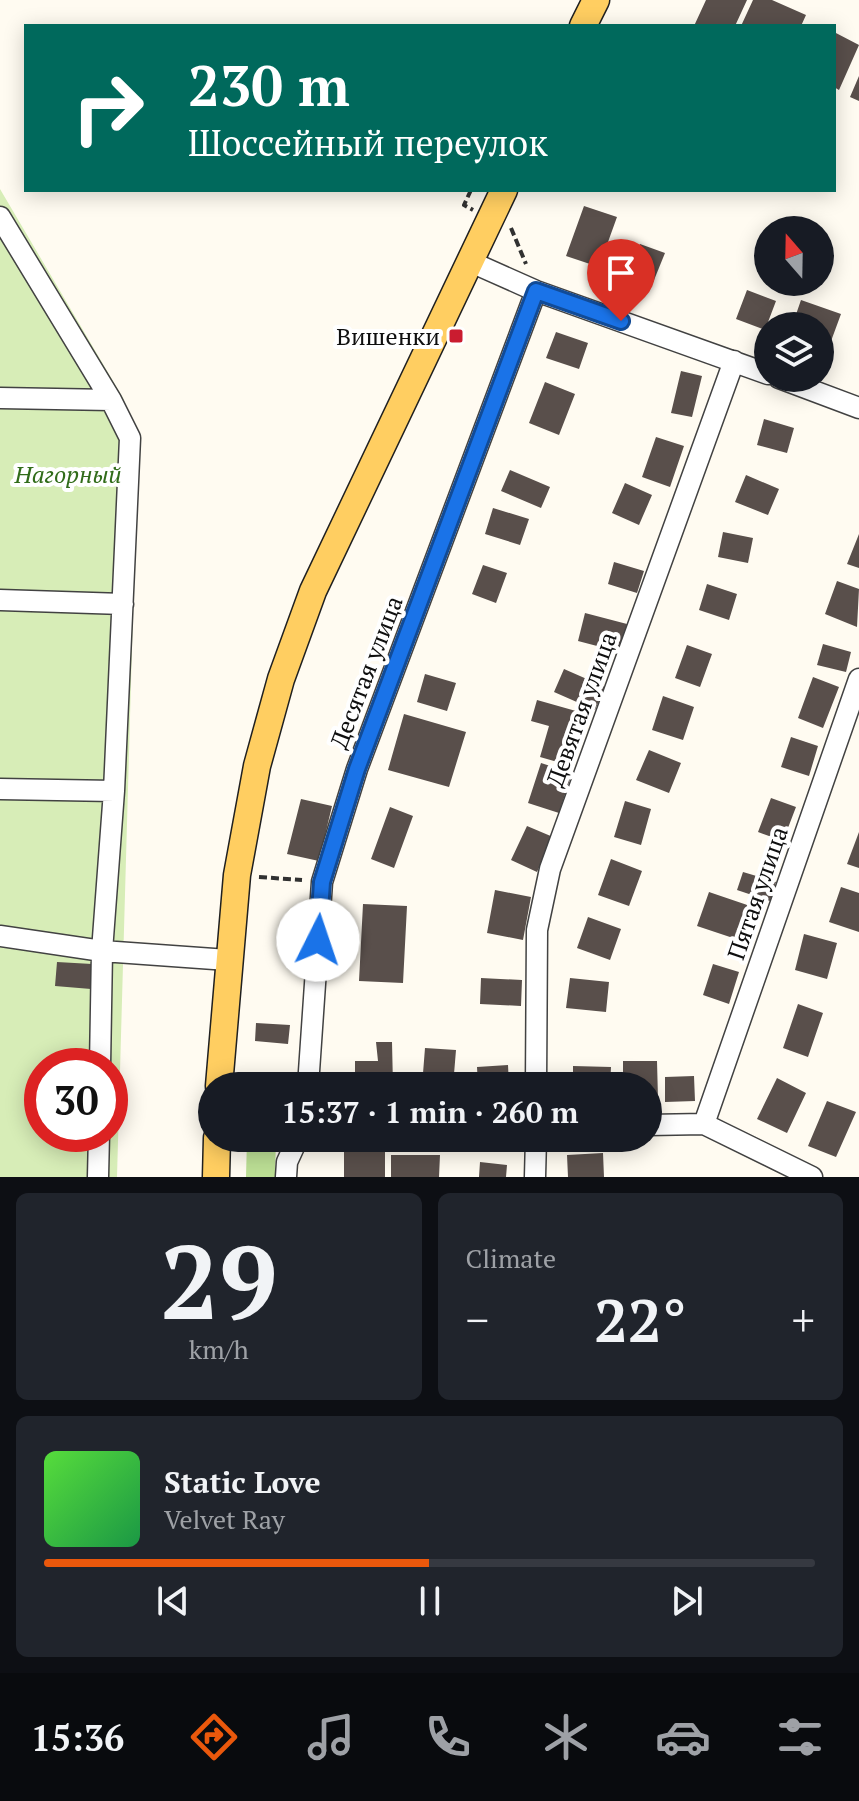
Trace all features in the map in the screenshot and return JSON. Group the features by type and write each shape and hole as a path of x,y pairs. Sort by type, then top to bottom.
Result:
{"main road":[{"path":"584,24 596,0"},
{"path":"220,1072 237,875 257,766 281,679 313,591 503,192"},
{"path":"216,1177 217,1152"}],"street":[{"path":"0,217 111,400 130,438 114,791 102,951 100,1048"},
{"path":"471,262 536,291 754,369"},
{"name":"Десятая улица","path":"309,1072 322,882 357,769 536,291"},
{"name":"Девятая улица","path":"536,1072 537,930 550,869 734,361"},
{"path":"816,392 859,408"},
{"path":"0,398 111,400"},
{"path":"0,600 123,604"},
{"name":"Пятая улица","path":"704,1124 859,679"},
{"path":"0,789 114,791"},
{"path":"0,936 102,951 228,960"},
{"path":"662,1125 704,1124 812,1177"},
{"path":"98,1177 99,1152"},
{"path":"286,1177 292,1152"},
{"path":"535,1177 536,1152"}],"path":[{"path":"517,216 511,229 536,291"},
{"path":"237,875 322,882"}],"green space":[{"name":"Нагорный","path":"0,189 123,398 138,435 121,1048 24,1048 24,1152 118,1152 117,1177 0,1177"},
{"path":"247,1152 276,1152 275,1177 246,1177"}],"building":[{"path":"706,0 747,0 736,24 695,24"},
{"path":"753,0 772,0 806,15 802,24 742,24"},
{"path":"836,33 859,45 839,90 836,88"},
{"path":"859,76 859,101 850,97"},
{"path":"584,206 617,217 599,267 566,256"},
{"path":"640,244 665,253 652,285 628,276"},
{"path":"747,290 754,293 754,296 776,301 772,312 754,312 754,326 736,319"},
{"path":"801,300 841,314 834,333 834,312 797,312"},
{"path":"556,332 588,343 579,369 546,358"},
{"path":"681,371 702,376 692,417 671,413"},
{"path":"545,382 575,394 559,435 529,423"},
{"path":"764,419 794,428 787,453 757,445"},
{"path":"656,437 684,446 670,487 642,477"},
{"path":"510,470 550,487 541,508 501,491"},
{"path":"746,475 779,489 768,515 735,502"},
{"path":"625,483 652,495 639,525 612,513"},
{"path":"493,508 529,519 520,545 485,534"},
{"path":"723,532 753,538 748,563 718,557"},
{"path":"859,534 859,568 847,564"},
{"path":"614,562 644,571 637,593 608,584"},
{"path":"483,565 507,573 496,603 472,594"},
{"path":"837,581 859,589 857,627 825,614"},
{"path":"707,584 737,594 729,620 699,610"},
{"path":"585,613 627,624 620,652 578,641"},
{"path":"823,644 851,652 846,672 817,665"},
{"path":"687,645 712,654 700,687 675,678"},
{"path":"564,669 605,687 595,710 554,692"},
{"path":"425,674 456,683 447,711 417,702"},
{"path":"813,677 839,687 823,728 798,718"},
{"path":"663,696 694,707 683,740 652,730"},
{"path":"537,700 583,713 568,765 540,757 549,726 531,721"},
{"path":"404,714 466,732 449,787 388,770"},
{"path":"791,737 818,746 809,776 781,767"},
{"path":"649,750 681,763 669,793 636,780"},
{"path":"541,763 572,773 559,813 528,803"},
{"path":"771,798 796,807 783,841 758,832"},
{"path":"301,799 332,806 319,861 287,854"},
{"path":"625,801 651,809 641,845 614,837"},
{"path":"390,807 413,816 394,868 371,859"},
{"path":"527,826 553,837 537,872 511,860"},
{"path":"859,832 859,868 847,864"},
{"path":"611,859 642,871 629,906 598,895"},
{"path":"743,872 776,882 770,901 737,890"},
{"path":"841,887 859,893 859,932 829,922"},
{"path":"495,890 531,897 523,940 487,933"},
{"path":"709,892 759,909 748,943 697,926"},
{"path":"363,904 407,906 403,983 359,981"},
{"path":"588,917 621,929 610,960 577,948"},
{"path":"804,934 837,943 827,979 795,970"},
{"path":"57,962 92,964 91,989 55,986"},
{"path":"713,964 739,972 729,1004 703,995"},
{"path":"481,978 522,980 521,1006 480,1004"},
{"path":"570,978 609,982 606,1012 566,1008"},
{"path":"798,1004 823,1013 808,1057 783,1048"},
{"path":"256,1023 290,1025 288,1044 255,1041"},
{"path":"376,1042 392,1042 393,1072 355,1072 355,1061 378,1061"},
{"path":"425,1048 456,1050 454,1072 423,1072"},
{"path":"623,1061 657,1061 657,1072 623,1072"},
{"path":"508,1065 508,1072 477,1072 477,1067"},
{"path":"573,1066 611,1067 611,1072 573,1072"},
{"path":"694,1076 695,1101 665,1102 665,1077"},
{"path":"777,1078 806,1093 787,1133 757,1119"},
{"path":"827,1101 856,1112 836,1157 808,1146"},
{"path":"344,1152 385,1152 385,1177 344,1177"},
{"path":"603,1153 604,1177 568,1177 567,1155"},
{"path":"391,1155 440,1155 439,1177 391,1177"},
{"path":"480,1162 507,1165 506,1177 479,1177"}],"place":[{"name":"Вишенки","path":"456,336"}],"route":[{"path":"318,940 322,882 357,769 536,291 621,321"}]}
